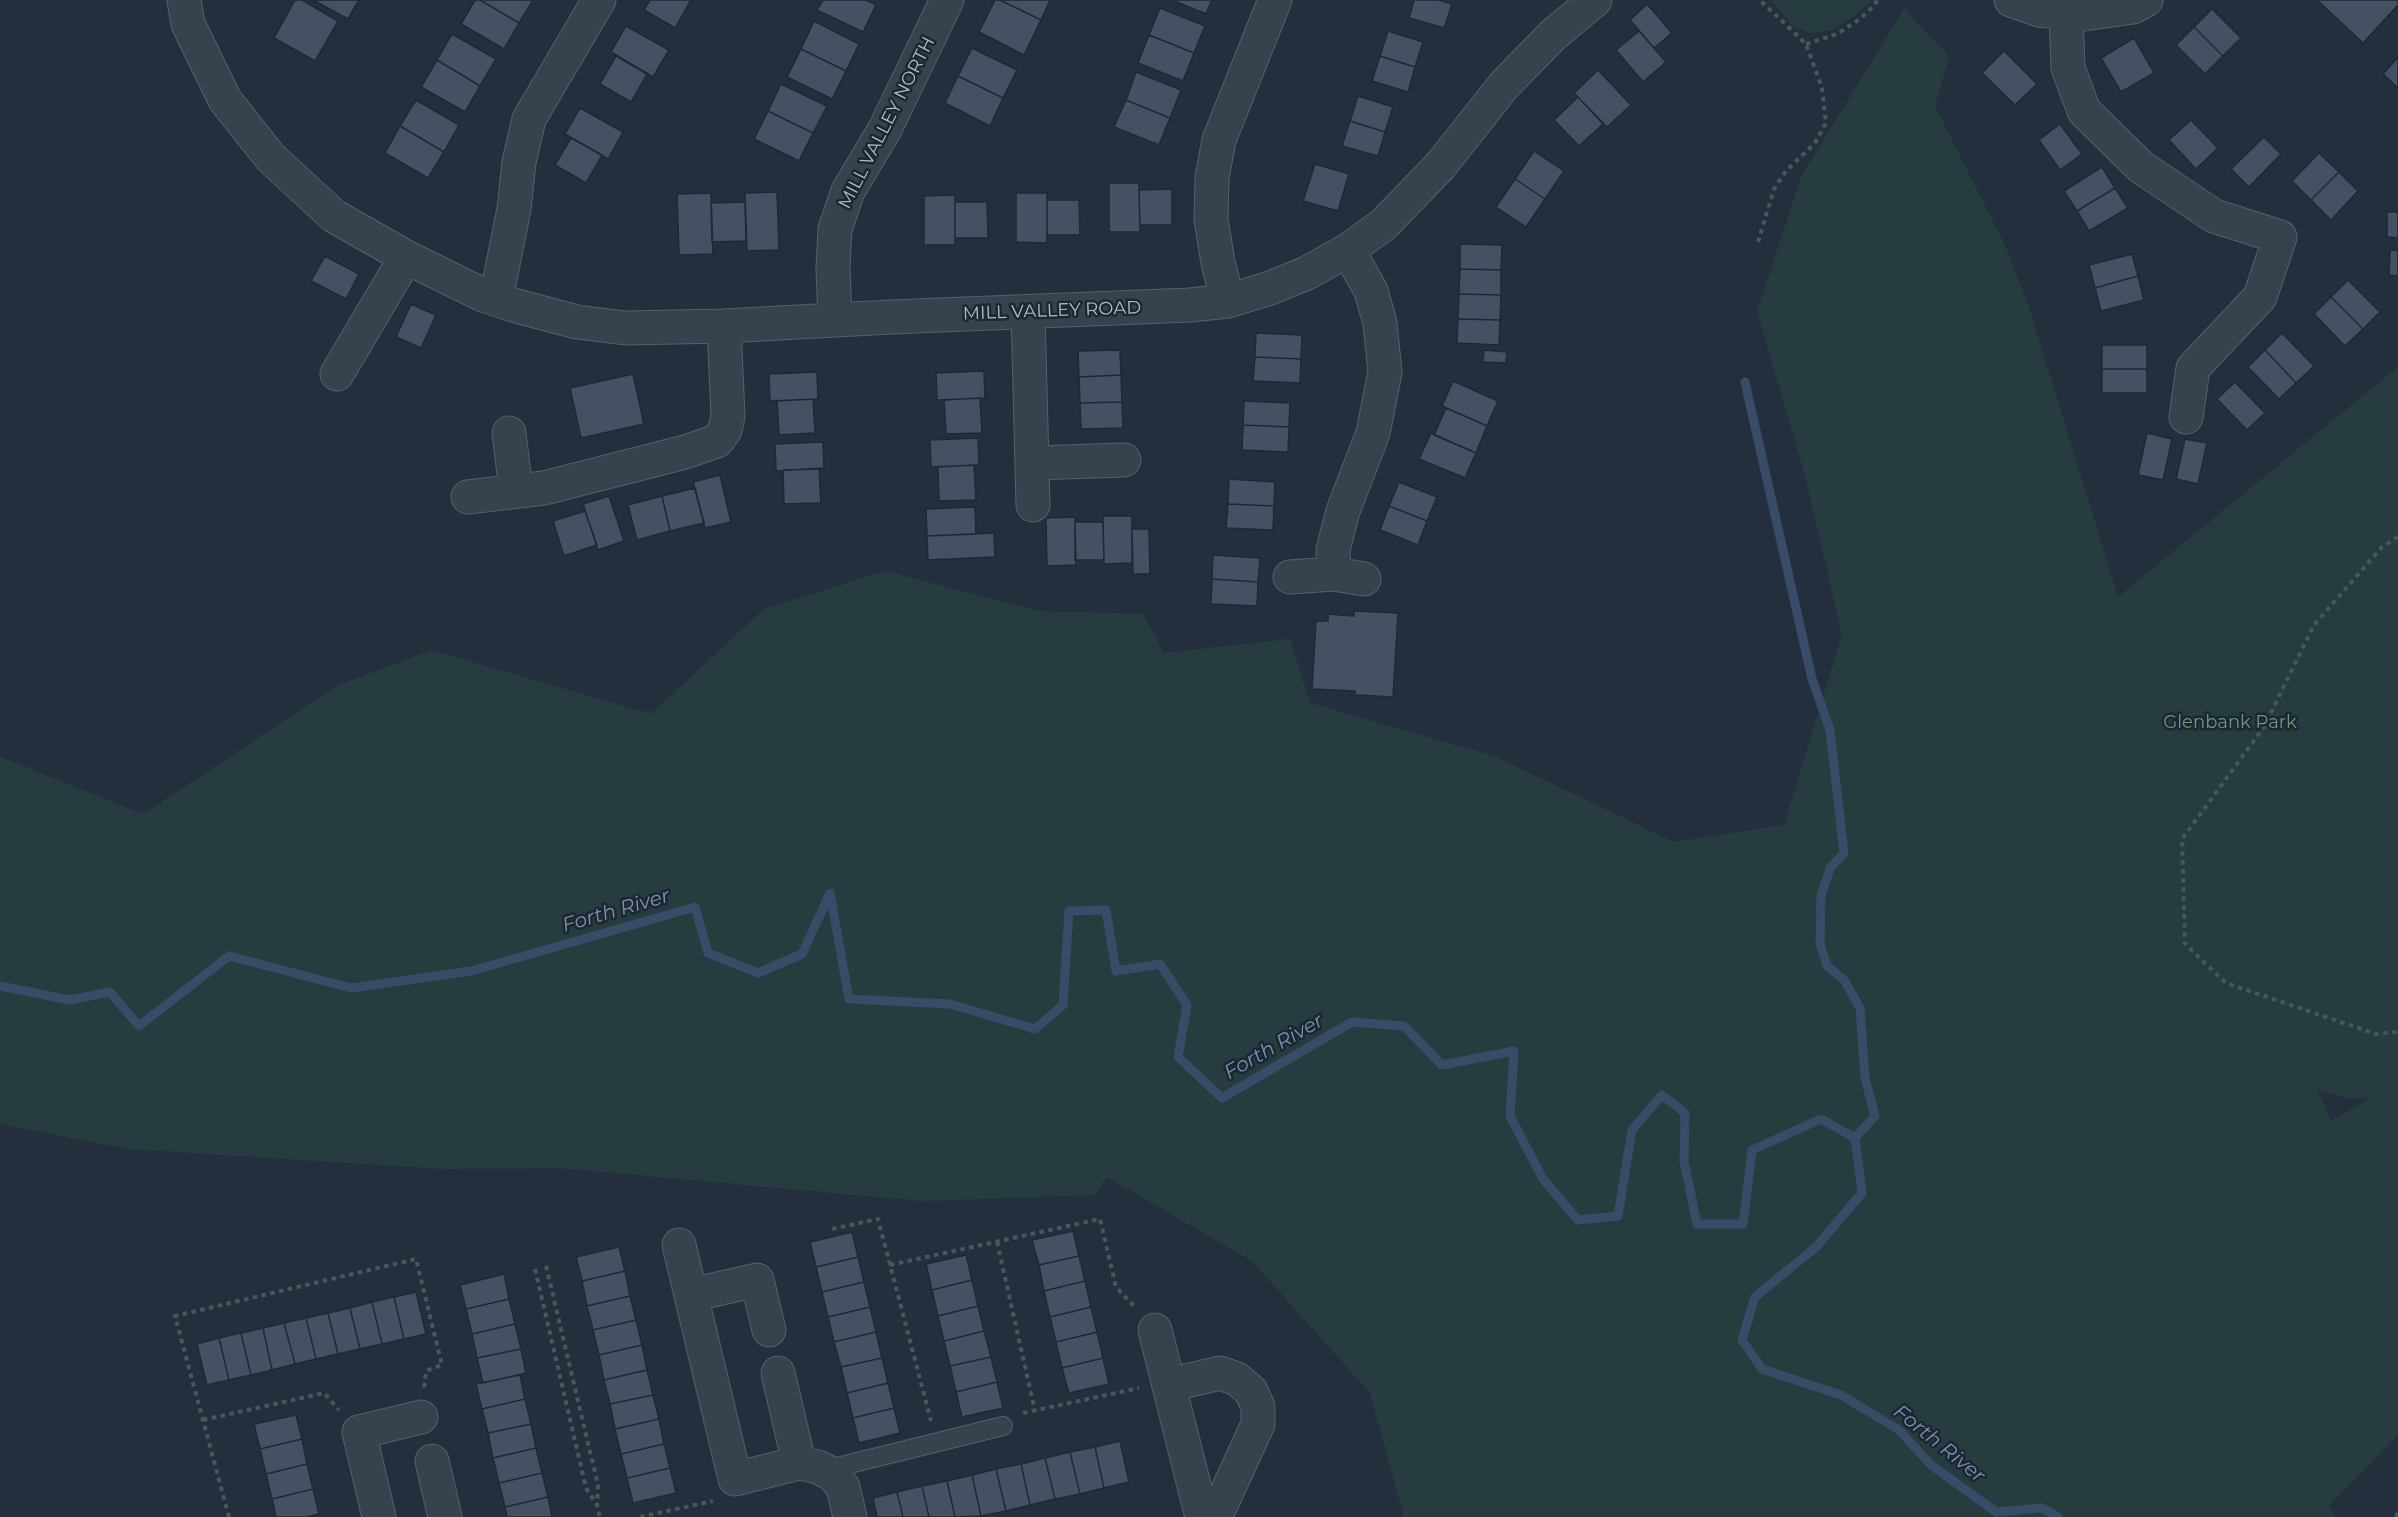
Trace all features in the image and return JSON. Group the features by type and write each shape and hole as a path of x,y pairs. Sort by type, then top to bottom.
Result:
{"street":[{"name":"MILL VALLEY ROAD","path":"184,0 189,24 225,100 272,158 334,216 405,257 450,280 496,299 577,322 625,328 724,326 835,319 1190,305 1228,301 1270,288 1307,273 1348,250 1383,225 1440,166 1505,84 1553,35 1595,0"},
{"path":"496,299 514,209 519,162 529,119 599,0"},
{"name":"MILL VALLEY NORTH","path":"835,319 833,268 835,229 848,190 885,129 947,0"},
{"path":"1228,301 1218,263 1211,219 1212,178 1219,140 1275,0"},
{"path":"2011,0 2039,10 2084,14 2133,7 2146,0"},
{"path":"2066,13 2068,68 2084,111 2141,167 2214,216 2280,237 2260,297 2193,368 2186,417"},
{"path":"1290,577 1348,576 1333,550 1343,511 1372,433 1385,372 1380,323 1371,291 1348,250"},
{"path":"337,374 405,257"},
{"path":"1028,312 1033,505"},
{"path":"468,497 544,488 685,452 717,441 725,430 728,416 724,326"},
{"path":"509,433 516,491"},
{"path":"1032,463 1124,460"},
{"path":"679,1245 735,1479 812,1467 832,1474 843,1487 850,1517"},
{"path":"691,1295 757,1280 769,1330"},
{"path":"1155,1330 1202,1517"},
{"path":"778,1373 812,1467"},
{"path":"1169,1385 1220,1373 1237,1379 1251,1391 1258,1407 1258,1424 1220,1507 1211,1517"},
{"path":"379,1517 360,1432 421,1417"},
{"path":"432,1461 445,1517"}],"lane":[{"path":"812,1467 1003,1426"}],"path":[{"path":"1758,242 1774,189 1786,171 1815,143 1826,123 1822,88 1806,44 1760,0"},
{"path":"1806,44 1845,29 1860,19 1875,5 1877,0"},
{"path":"2398,537 2382,547 2314,625 2264,727 2182,839 2186,944 2226,983 2376,1034 2398,1032"},
{"path":"832,1229 878,1219 936,1442"},
{"path":"890,1265 1100,1219 1116,1287 1155,1330"},
{"path":"997,1242 1035,1411"},
{"path":"230,1517 175,1316 416,1258 442,1365 426,1371 421,1417"},
{"path":"546,1266 598,1485 597,1505 600,1517"},
{"path":"535,1269 586,1488 597,1505"},
{"path":"1003,1426 1014,1415 1132,1388"},
{"path":"203,1420 324,1393 360,1432"},
{"path":"640,1517 720,1500 735,1479"},
{"path":"2396,1517 2398,1512"}],"green space":[{"path":"1771,0 1871,0 1853,17 1832,30 1809,33 1793,26"},
{"name":"Glenbank Park","path":"1904,9 1949,56 1935,106 2004,243 2028,304 2118,597 2398,367 2398,1435 2328,1506 2336,1517 1404,1517 1370,1393 1252,1261 1107,1177 1096,1195 921,1201 560,1168 444,1169 129,1149 0,1124 0,757 143,814 337,686 431,650 651,714 764,609 885,571 1039,611 1143,614 1164,653 1290,639 1310,703 1494,756 1674,842 1784,825 1842,635 1805,475 1757,311 1802,175","holes":["2317,1089 2346,1098 2369,1099 2331,1121"]}],"building":[{"path":"295,0 302,0 338,21 315,61 274,38"},
{"path":"313,0 359,0 348,19"},
{"path":"475,0 480,0 519,23 504,49 461,24"},
{"path":"480,0 533,0 519,23"},
{"path":"650,0 691,0 675,28 644,10"},
{"path":"823,0 866,0 876,5 863,32 817,10"},
{"path":"995,0 1000,0 1041,20 1024,55 979,32"},
{"path":"1000,0 1050,0 1041,20"},
{"path":"1172,0 1212,0 1206,14"},
{"path":"1414,0 1439,0 1452,4 1444,28 1409,18"},
{"path":"2317,0 2398,0 2398,5 2363,43"},
{"path":"1647,4 1672,33 1654,48 1630,20"},
{"path":"1160,8 1205,26 1194,53 1149,35"},
{"path":"2212,9 2241,38 2223,56 2194,27"},
{"path":"814,21 859,44 846,71 801,49"},
{"path":"626,26 669,50 653,77 611,52"},
{"path":"2194,27 2223,56 2205,74 2176,45"},
{"path":"1388,31 1423,42 1415,67 1380,56"},
{"path":"1639,31 1666,62 1643,82 1616,50"},
{"path":"452,34 496,59 480,86 437,60"},
{"path":"1149,35 1194,53 1183,81 1138,63"},
{"path":"2134,38 2154,73 2121,92 2101,58"},
{"path":"972,48 1017,70 1003,98 958,76"},
{"path":"801,49 846,71 832,99 787,77"},
{"path":"2004,51 2037,84 2015,105 1982,73"},
{"path":"616,56 647,74 631,102 600,84"},
{"path":"1380,56 1415,67 1408,92 1372,81"},
{"path":"2398,57 2398,88 2383,74"},
{"path":"437,60 480,86 465,112 421,87"},
{"path":"1598,70 1631,105 1607,127 1574,93"},
{"path":"1136,72 1181,90 1170,118 1126,100"},
{"path":"958,76 1003,98 990,126 945,103"},
{"path":"781,84 827,106 813,133 768,111"},
{"path":"1358,96 1393,107 1385,132 1350,121"},
{"path":"1578,97 1603,124 1579,146 1554,120"},
{"path":"416,100 459,125 444,152 400,126"},
{"path":"1126,100 1170,118 1159,145 1114,127"},
{"path":"580,108 623,132 608,159 565,134"},
{"path":"768,111 813,133 799,161 754,139"},
{"path":"2191,120 2218,148 2196,169 2169,140"},
{"path":"1350,121 1385,132 1378,156 1342,146"},
{"path":"2060,124 2082,154 2060,170 2039,140"},
{"path":"400,126 444,152 428,178 385,153"},
{"path":"2264,137 2281,154 2249,187 2231,169"},
{"path":"571,138 602,155 586,183 555,165"},
{"path":"1534,151 1564,171 1545,199 1515,179"},
{"path":"2319,153 2339,172 2311,200 2292,181"},
{"path":"1315,164 1349,174 1338,211 1303,201"},
{"path":"2102,167 2115,188 2077,211 2064,191"},
{"path":"2339,172 2358,191 2331,220 2311,200"},
{"path":"1515,179 1545,199 1526,227 1496,207"},
{"path":"1109,183 1139,183 1140,232 1109,232"},
{"path":"2115,188 2128,208 2089,231 2077,211"},
{"path":"1172,189 1172,225 1140,225 1139,190"},
{"path":"777,192 779,250 747,251 745,193"},
{"path":"711,193 713,254 679,255 677,194"},
{"path":"1016,193 1047,193 1047,243 1016,242"},
{"path":"955,195 955,245 924,245 924,196"},
{"path":"1047,200 1079,200 1080,235 1047,235"},
{"path":"745,202 746,241 712,242 711,203"},
{"path":"955,202 987,202 988,238 955,238"},
{"path":"2387,212 2398,212 2398,238 2387,237"},
{"path":"1460,244 1502,245 1501,270 1460,269"},
{"path":"2390,250 2398,250 2398,276 2389,275"},
{"path":"2132,254 2138,276 2095,288 2089,265"},
{"path":"325,256 359,274 346,299 311,281"},
{"path":"1460,269 1501,270 1501,295 1459,294"},
{"path":"2138,276 2144,300 2101,311 2095,288"},
{"path":"2348,280 2380,312 2363,329 2331,297"},
{"path":"1459,294 1501,295 1500,320 1458,319"},
{"path":"2331,297 2363,329 2345,346 2314,314"},
{"path":"411,304 436,315 421,348 396,337"},
{"path":"1458,319 1500,320 1499,345 1457,343"},
{"path":"1256,333 1302,335 1301,359 1255,357"},
{"path":"2282,333 2314,366 2296,383 2265,350"},
{"path":"2102,345 2147,345 2147,369 2102,369"},
{"path":"1120,350 1121,375 1079,377 1078,351"},
{"path":"1484,350 1507,352 1506,363 1483,362"},
{"path":"2265,350 2296,383 2279,399 2248,367"},
{"path":"1255,357 1301,359 1300,383 1253,381"},
{"path":"2102,369 2147,369 2147,393 2102,393"},
{"path":"984,371 985,398 937,400 936,373"},
{"path":"817,372 818,399 770,401 769,374"},
{"path":"633,374 644,424 581,438 570,388"},
{"path":"1121,375 1122,402 1080,403 1079,377"},
{"path":"1453,381 1498,401 1487,426 1442,406"},
{"path":"2235,382 2265,413 2247,430 2217,399"},
{"path":"980,398 982,433 946,434 944,400"},
{"path":"813,399 815,433 779,435 777,401"},
{"path":"1244,401 1290,403 1289,427 1243,425"},
{"path":"1122,402 1123,428 1081,429 1080,403"},
{"path":"1446,408 1487,426 1476,453 1434,435"},
{"path":"1243,425 1289,427 1288,452 1242,450"},
{"path":"1431,433 1476,453 1465,478 1419,459"},
{"path":"2147,433 2172,439 2163,480 2138,475"},
{"path":"978,438 979,465 931,467 930,440"},
{"path":"2185,439 2207,443 2198,484 2176,479"},
{"path":"823,442 824,468 776,471 775,444"},
{"path":"974,465 976,500 939,501 938,467"},
{"path":"819,469 821,503 784,504 783,470"},
{"path":"720,475 731,522 705,528 693,482"},
{"path":"1229,479 1275,482 1274,506 1228,504"},
{"path":"1399,482 1437,497 1427,521 1389,506"},
{"path":"695,488 704,523 670,531 662,496"},
{"path":"609,496 624,541 598,550 583,504"},
{"path":"662,496 670,531 637,540 628,505"},
{"path":"1228,504 1274,506 1273,530 1226,528"},
{"path":"1389,506 1427,521 1418,545 1380,530"},
{"path":"975,507 976,534 927,536 926,509"},
{"path":"585,511 597,545 564,556 553,521"},
{"path":"1103,516 1132,516 1132,563 1104,564"},
{"path":"1075,517 1076,565 1047,566 1046,518"},
{"path":"1075,522 1103,522 1104,560 1075,560"},
{"path":"1132,529 1149,529 1150,574 1133,574"},
{"path":"994,533 995,557 928,560 927,536"},
{"path":"1213,555 1260,558 1258,582 1212,579"},
{"path":"1212,579 1258,582 1257,606 1211,604"},
{"path":"1354,611 1398,613 1393,697 1355,695 1355,691 1312,689 1316,621 1328,621 1328,614 1354,616"},
{"path":"1073,1231 1079,1256 1039,1265 1032,1240"},
{"path":"852,1232 858,1257 816,1267 810,1242"},
{"path":"619,1247 625,1271 582,1281 576,1257"},
{"path":"966,1255 972,1280 932,1290 926,1264"},
{"path":"1079,1256 1085,1281 1044,1291 1039,1265"},
{"path":"858,1257 864,1282 822,1292 816,1267"},
{"path":"625,1271 630,1296 587,1306 582,1281"},
{"path":"504,1274 509,1299 466,1309 460,1285"},
{"path":"972,1280 978,1306 938,1316 932,1290"},
{"path":"1085,1281 1091,1307 1050,1317 1044,1291"},
{"path":"864,1282 870,1307 828,1317 822,1292"},
{"path":"416,1292 426,1334 404,1339 394,1297"},
{"path":"630,1296 636,1320 593,1330 587,1306"},
{"path":"394,1297 404,1339 382,1344 372,1302"},
{"path":"509,1299 515,1324 472,1334 466,1309"},
{"path":"372,1302 382,1344 360,1349 350,1308"},
{"path":"978,1306 984,1331 944,1341 938,1316"},
{"path":"870,1307 876,1332 834,1342 828,1317"},
{"path":"1091,1307 1097,1332 1056,1342 1050,1317"},
{"path":"350,1308 360,1349 338,1354 328,1313"},
{"path":"328,1313 338,1354 316,1359 306,1318"},
{"path":"306,1318 316,1359 295,1364 284,1323"},
{"path":"636,1320 642,1345 599,1355 593,1330"},
{"path":"284,1323 295,1364 272,1370 263,1328"},
{"path":"515,1324 521,1349 477,1358 472,1334"},
{"path":"263,1328 272,1370 251,1375 241,1333"},
{"path":"984,1331 991,1357 950,1366 944,1341"},
{"path":"876,1332 882,1358 841,1367 834,1342"},
{"path":"1097,1332 1103,1358 1062,1368 1056,1342"},
{"path":"241,1333 251,1375 229,1380 219,1338"},
{"path":"219,1338 229,1380 207,1385 197,1344"},
{"path":"642,1345 647,1370 604,1380 599,1355"},
{"path":"521,1349 526,1373 483,1383 477,1358"},
{"path":"991,1357 997,1382 956,1392 950,1366"},
{"path":"882,1358 888,1383 847,1393 841,1367"},
{"path":"1103,1358 1109,1384 1069,1393 1062,1368"},
{"path":"647,1370 653,1395 610,1404 604,1380"},
{"path":"520,1375 525,1399 482,1409 476,1384"},
{"path":"997,1382 1003,1408 962,1417 956,1392"},
{"path":"888,1383 894,1408 853,1418 847,1393"},
{"path":"653,1395 659,1419 615,1429 610,1404"},
{"path":"525,1399 531,1424 488,1433 482,1409"},
{"path":"894,1408 900,1433 859,1443 853,1418"},
{"path":"296,1415 302,1439 260,1449 254,1424"},
{"path":"659,1419 664,1444 621,1454 615,1429"},
{"path":"531,1424 536,1448 493,1458 488,1433"},
{"path":"302,1439 307,1464 266,1474 260,1449"},
{"path":"1120,1441 1129,1482 1104,1488 1095,1447"},
{"path":"664,1444 670,1468 627,1478 621,1454"},
{"path":"1095,1447 1104,1488 1080,1494 1070,1452"},
{"path":"536,1448 542,1473 499,1483 493,1458"},
{"path":"1070,1452 1080,1494 1055,1499 1045,1458"},
{"path":"1045,1458 1055,1499 1030,1505 1021,1464"},
{"path":"307,1464 313,1489 272,1499 266,1474"},
{"path":"1021,1464 1030,1505 1006,1511 996,1469"},
{"path":"670,1468 676,1493 633,1503 627,1478"},
{"path":"996,1469 1006,1511 981,1516 972,1475"},
{"path":"542,1473 548,1497 505,1507 499,1483"},
{"path":"972,1475 981,1516 955,1517 947,1481"},
{"path":"947,1481 955,1517 929,1517 922,1486"},
{"path":"922,1486 929,1517 903,1517 897,1492"},
{"path":"313,1489 319,1514 306,1517 276,1517 272,1499"},
{"path":"897,1492 903,1517 877,1517 873,1498"},
{"path":"548,1497 552,1517 507,1517 505,1507"}],"waterway":[{"path":"1745,382 1812,679 1830,730 1844,853 1830,868 1821,896 1820,944 1827,966 1844,980 1860,1008 1865,1078 1875,1116 1855,1138"},
{"name":"Forth River","path":"0,986 70,1000 110,992 139,1026 229,956 351,988 471,971 695,907 708,953 758,973 802,954 830,893 849,999 950,1004 1035,1029 1063,1005 1069,911 1106,910 1116,971 1160,964 1187,1005 1178,1057 1222,1098 1352,1022 1404,1026 1442,1065 1514,1051 1510,1116 1543,1179 1578,1220 1618,1216 1632,1130 1662,1095 1685,1113 1684,1161 1697,1224 1743,1224 1752,1150 1821,1119 1855,1138"},
{"name":"Forth River","path":"1855,1138 1862,1193 1816,1247 1755,1297 1742,1340 1762,1369 1841,1395 1899,1430 1931,1465 1996,1512 2042,1508 2058,1517"}]}
